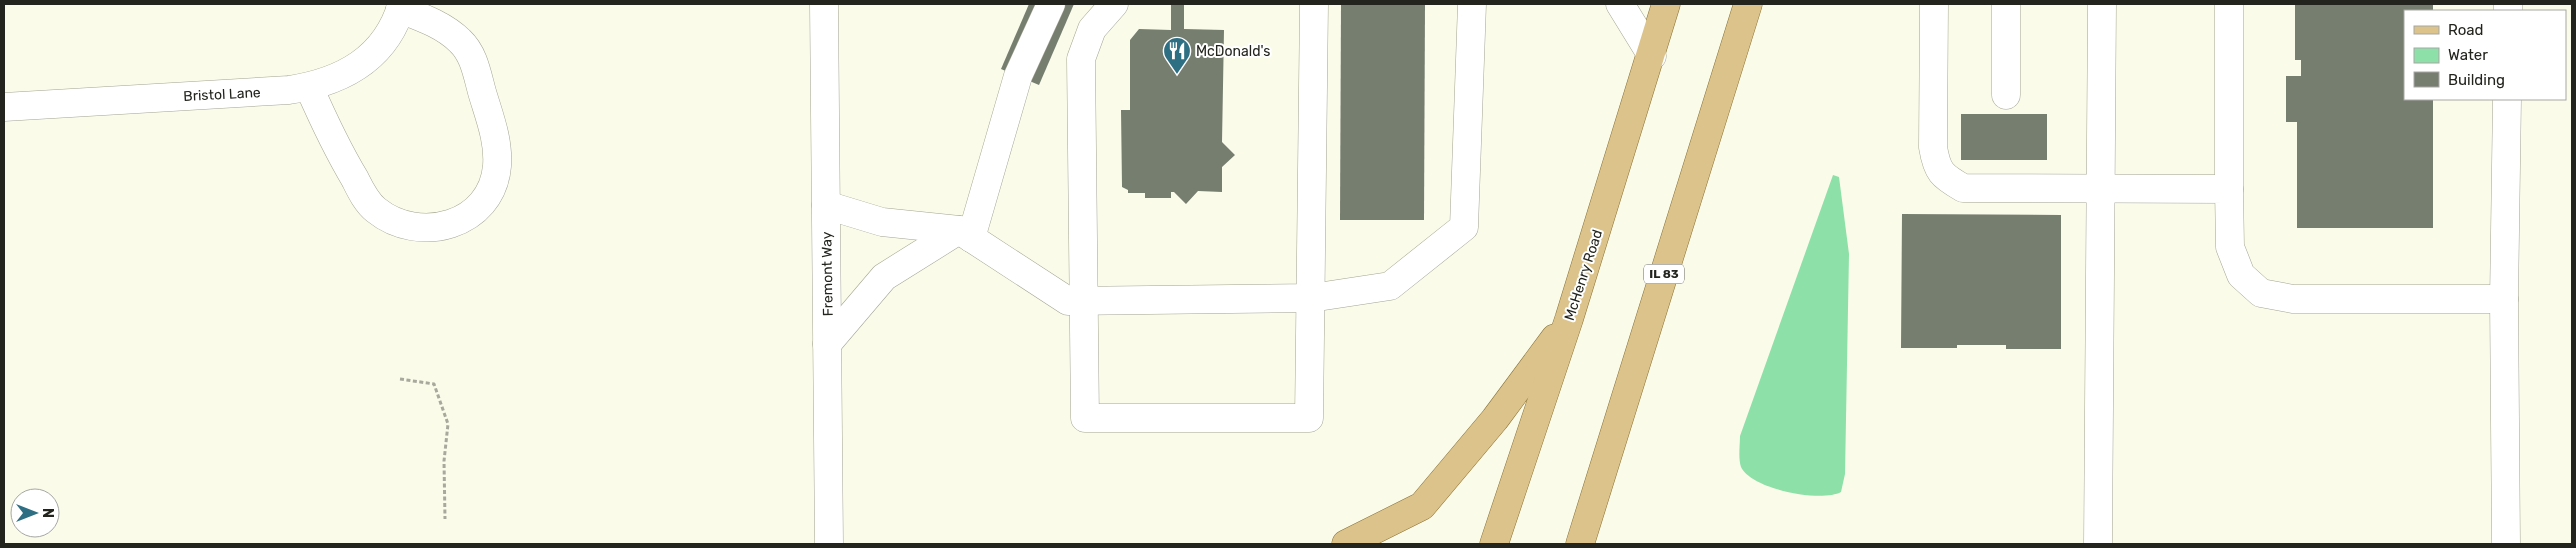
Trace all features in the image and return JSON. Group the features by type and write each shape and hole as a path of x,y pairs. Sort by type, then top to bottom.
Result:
{"main road":[{"name":"McHenry Road","path":"1494,544 1569,319 1652,56 1666,4"},
{"name":"IL 83","path":"1580,544 1748,4"},
{"path":"1346,544 1422,506 1495,419 1569,319"}],"street":[{"name":"Fremont Way","path":"824,4 829,544"},
{"path":"827,344 884,277 965,234 1018,76 1051,4"},
{"path":"1114,4 1092,29 1081,59 1085,418 1309,418 1314,4"},
{"path":"826,205 882,222 965,234 1068,301 1310,298 1390,286 1464,228 1472,4"},
{"path":"1620,4 1652,56"},
{"path":"1934,4 1933,147 1936,164 1944,178 1963,188 2229,189"},
{"path":"2006,4 2006,95"},
{"path":"2098,544 2102,4"},
{"path":"2229,4 2230,247 2241,274 2261,293 2293,299 2504,299"},
{"path":"309,87 330,136 365,197 375,209 400,224 414,228 438,228 469,215 484,200 492,187 497,166 496,142 471,54 446,29 401,6"},
{"name":"Bristol Lane","path":"4,107 309,87 334,80 363,62 386,38 401,6"},
{"path":"2506,544 2504,299 2507,100"}],"path":[{"path":"400,380 434,384 448,424 444,461 445,519"}],"water":[{"path":"1833,175 1839,177 1849,254 1845,474 1841,492 1831,495 1803,495 1787,492 1758,482 1747,475 1740,463 1740,436"}],"building":[{"path":"1029,4 1074,4 1039,85 1001,69"},
{"name":"McDonald's","path":"1171,4 1184,4 1184,29 1224,30 1222,142 1235,155 1222,167 1222,192 1198,191 1186,204 1174,192 1171,192 1171,198 1145,198 1145,193 1128,193 1128,190 1122,187 1121,110 1130,110 1130,40 1139,29 1171,30"},
{"path":"1341,4 1425,4 1424,220 1340,220"},
{"path":"2295,4 2433,4 2433,10 2404,10 2404,100 2433,100 2433,228 2297,228 2297,122 2286,122 2286,76 2301,76 2301,60 2295,60"},
{"path":"1961,114 2047,114 2047,160 1961,160"},
{"path":"1902,214 2061,215 2061,349 2006,349 2006,345 1957,345 1957,348 1901,348"}],"place":[{"name":"McDonald's","path":"1177,75"}]}
